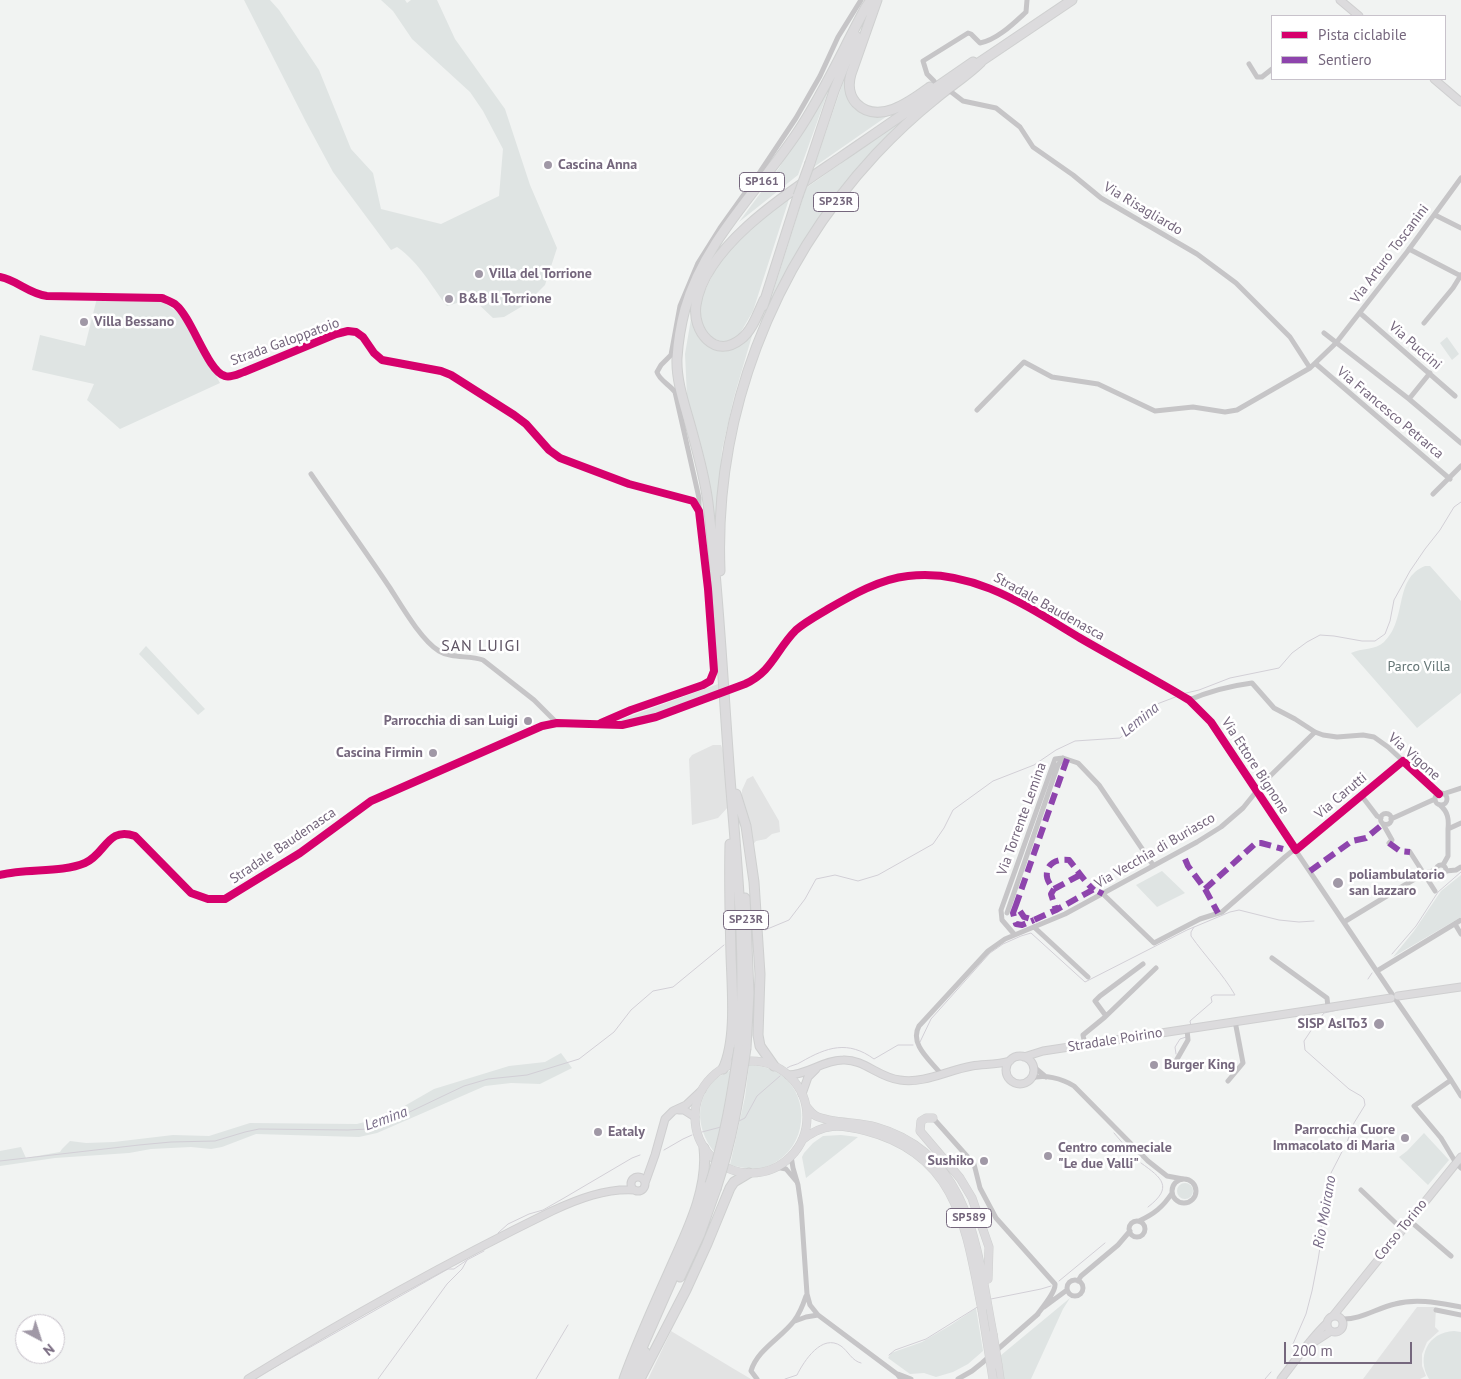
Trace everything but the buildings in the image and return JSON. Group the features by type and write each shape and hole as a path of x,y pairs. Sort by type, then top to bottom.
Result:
{"highway":[{"name":"SP161","path":"744,381 745,370 758,329 764,300 798,196 850,49 872,0"},
{"name":"SP161","path":"678,372 677,359 685,309 706,262 733,219 770,172 799,130 866,7 872,0"},
{"path":"877,0 850,78 850,91 853,99 864,109 882,112 894,109 909,102 946,76 977,62"},
{"name":"SP23R","path":"764,300 745,335 736,343 722,346 712,343 698,330 695,307 702,286 717,259 747,226 774,203 1064,0"},
{"name":"SP23R","path":"743,1048 739,904 733,812 707,499 702,470 678,372 684,325 694,295 711,263 736,232 759,211 812,172 1072,0"},
{"name":"SP23R","path":"626,1379 728,1153 738,1105 749,993 748,956 720,591 719,537 726,454 736,406 761,335 779,295 803,250 834,204 865,166 892,138 977,62"},
{"path":"736,794 746,826 754,882 760,974 758,1034 760,1046 774,1066"},
{"path":"723,1069 730,1047 732,1006 730,848 733,812"},
{"path":"626,1379 634,1352 698,1202 704,1174 704,1148"},
{"path":"640,1379 686,1290 730,1188 734,1182 749,1173"},
{"name":"SP23R","path":"632,1379 700,1234 713,1186"}],"main road":[{"path":"1340,0 1358,15"},
{"path":"1435,80 1461,102"},
{"name":"Stradale Poirino","path":"1024,1057 1043,1051 1461,987"},
{"path":"1010,1061 1007,1072 1010,1079 1017,1083 1024,1083 1033,1074 1035,1058 1043,1051"},
{"path":"788,1075 801,1074 832,1061 850,1060 859,1062 883,1076 901,1081 920,1079 973,1066 1010,1061 1016,1057 1024,1057 1030,1060 1033,1066"},
{"path":"248,1379 317,1336 443,1266 576,1200 633,1187 639,1191 643,1189 665,1119 686,1105 702,1090 711,1078 731,1065 757,1061 774,1066 788,1075 802,1094 806,1106 806,1123 802,1140 791,1156 776,1167 749,1173 734,1170 720,1164 704,1148 697,1133 695,1117 698,1099 702,1090"},
{"path":"988,1065 1007,1072"},
{"path":"802,1094 808,1077 817,1067"},
{"name":"SP589","path":"806,1106 813,1114 821,1118 864,1123 897,1134 912,1143 936,1163 950,1179 967,1212 978,1252 993,1379"},
{"path":"678,1110 684,1110 695,1117"},
{"path":"933,1118 926,1118 922,1121 920,1131 960,1178 972,1198 989,1247 987,1275 989,1292 985,1301"},
{"name":"SP589","path":"802,1140 813,1132 827,1126 862,1130 877,1134 901,1145 925,1162 948,1189 961,1216 985,1301 993,1334 1000,1379"},
{"path":"633,1187 634,1179 639,1178 655,1155"},
{"name":"Corso Torino","path":"1333,1316 1409,1220 1458,1165 1461,1156"},
{"path":"639,1178 643,1179 645,1183"},
{"path":"1308,1346 1331,1330 1338,1331 1342,1321 1340,1313 1342,1304"},
{"path":"1281,1379 1308,1346 1315,1334 1327,1323 1329,1318 1333,1316 1342,1321"},
{"path":"1327,1323 1331,1330"}],"street":[{"path":"699,511 700,498 675,392 668,383 660,379 657,372 671,355 680,306 698,263 796,118 820,76 838,37 861,0"},
{"path":"934,80 927,74 923,61 968,34 971,34 980,43 988,40 1010,26 1026,12 1027,0"},
{"path":"1249,64 1257,77 1262,77 1271,70"},
{"name":"Via Risagliardo","path":"950,91 962,101 996,108 1020,127 1033,147 1101,198 1197,254 1236,283 1290,337 1313,366"},
{"name":"Via Arturo Toscanini","path":"977,410 1024,362 1052,376 1098,384 1155,411 1193,407 1225,412 1237,410 1313,366 1336,343 1461,178"},
{"path":"1435,214 1461,228"},
{"path":"1409,249 1461,276 1424,323"},
{"name":"Strada Galoppatoio","path":"0,277 7,278 37,295 162,298 176,305 185,315 216,369 224,376 244,372 336,334 348,331 356,332 382,360 440,371 473,389 526,424 549,450 560,458 629,484 693,501 699,511"},
{"name":"Via Puccini","path":"1360,313 1455,396"},
{"path":"1324,333 1409,399 1461,443"},
{"name":"Via Francesco Petrarca","path":"1313,366 1450,479"},
{"path":"1409,399 1430,374"},
{"path":"1433,494 1461,466"},
{"path":"311,474 403,608 431,645 440,652 451,656 474,657 483,660 534,700 557,723"},
{"name":"Stradale Baudenasca","path":"599,724 710,681 714,671 708,589 699,511"},
{"name":"Stradale Baudenasca","path":"0,875 19,871 74,867 93,858 109,840 118,834 127,833 135,836 191,893 208,899 225,899 300,852 371,801 530,731 557,723 622,725 642,721 718,694 756,678 766,670 796,630 829,609 876,584 906,576 922,575 960,578 990,588 1027,607 1189,700"},
{"path":"1189,700 1207,692 1232,685 1252,683 1274,708 1315,732"},
{"name":"Via Ettore Bignone","path":"1189,700 1211,722 1461,1096"},
{"name":"Via Vigone","path":"1315,732 1337,737 1363,735 1374,737 1443,795 1461,788"},
{"name":"Via Vecchia di Buriasco","path":"941,1074 918,1046 916,1035 919,1026 988,951 1014,934 1065,914 1103,894 1221,827 1242,808 1264,782 1315,732"},
{"path":"1063,758 1078,763 1099,785 1153,865"},
{"name":"Via Torrente Lemina","path":"1007,913 1058,765 1063,758"},
{"name":"Via Torrente Lemina","path":"1014,934 1002,920 1001,910 1055,759 1063,758"},
{"name":"Via Carutti","path":"1103,894 1154,944 1200,919 1222,912 1285,857 1296,850 1402,761"},
{"path":"1361,795 1382,821 1392,840 1389,843"},
{"path":"1382,821 1388,824 1391,819 1443,795 1446,802 1443,806"},
{"path":"1434,799 1436,803 1443,806 1449,818 1448,856 1444,868"},
{"path":"1382,821 1385,814 1390,816 1391,819"},
{"path":"1448,829 1461,823"},
{"path":"1410,852 1435,891"},
{"path":"1344,922 1423,874 1436,870 1438,866 1456,870 1461,867"},
{"path":"1377,971 1461,920"},
{"path":"1455,924 1461,934"},
{"path":"1034,927 1088,977"},
{"path":"1272,958 1327,998 1328,1007"},
{"path":"1106,1016 1095,1001 1143,964"},
{"path":"1085,1045 1083,1035 1106,1016 1156,968"},
{"path":"1228,1081 1243,1063 1235,1021"},
{"path":"1176,1061 1188,1040 1190,1029"},
{"path":"1033,1066 1046,1077"},
{"path":"958,1379 982,1363 1061,1297 1067,1295 1076,1296 1082,1293 1081,1276 1118,1245 1130,1231 1132,1223 1153,1215 1163,1207 1174,1203 1192,1202 1197,1191 1191,1180 1168,1176 1148,1161 1079,1090 1066,1082 1046,1077 1030,1079"},
{"path":"1450,1080 1414,1106 1441,1138 1458,1165"},
{"path":"933,1118 974,1164 980,1188 996,1218 1055,1284 1054,1292 1036,1316"},
{"path":"791,1156 798,1185 803,1222 807,1294 810,1305 818,1315 897,1374 901,1379"},
{"path":"776,1167 786,1169 798,1185"},
{"path":"1168,1176 1174,1198 1179,1203"},
{"path":"1163,1207 1176,1182 1183,1179"},
{"path":"1361,1190 1402,1229"},
{"path":"1118,1245 1142,1236 1153,1215"},
{"path":"1409,1220 1451,1256"},
{"path":"1139,1221 1145,1229"},
{"path":"1130,1231 1136,1237"},
{"path":"1036,1316 1043,1308 1067,1290 1071,1282 1080,1283"},
{"path":"1067,1290 1072,1296"},
{"path":"758,1379 751,1371 753,1364 794,1321 802,1308 807,1294"},
{"path":"1342,1321 1394,1304 1411,1301 1461,1307"},
{"path":"1436,1310 1461,1315"},
{"path":"794,1321 818,1315"},
{"path":"897,1374 911,1379"}],"shaded area":[{"path":"713,745 721,745 727,762 729,806 718,818 692,825 689,759 692,755"},
{"path":"753,776 779,821 780,832 772,834 766,839 756,841 751,847 742,800 742,790 747,779"},
{"path":"1417,1307 1436,1307 1435,1327 1439,1331 1427,1342 1422,1354 1422,1366 1426,1376 1420,1379 1363,1379"},
{"path":"671,1331 734,1369 751,1379 648,1379"}],"green space":[{"path":"244,0 270,0 279,10 319,70 351,149 373,173 381,209 441,224 499,196 503,149 483,111 470,92 412,39 393,11 381,0 405,0 407,3 411,0 437,0 455,39 505,109 530,185 557,248 545,285 526,304 504,317 493,318 473,299 463,298 457,303 447,306 425,275 405,253 397,247 391,250 333,172"},
{"path":"849,65 847,90 853,106 859,111 868,114 893,112 814,167"},
{"path":"834,75 798,175 739,222 779,168"},
{"path":"918,109 894,131 845,183 800,247 764,321 806,188"},
{"path":"790,196 753,311 738,337 724,342 707,336 700,321 699,303 719,262 752,225"},
{"path":"97,298 160,300 183,316 220,383 120,429 87,400 94,384 32,370 40,335 85,346"},
{"path":"692,313 696,333 699,338 708,345 722,350 754,329 734,397 722,450 716,551 687,397 685,354"},
{"path":"1447,337 1459,354 1452,360 1440,343"},
{"name":"Parco Villa","path":"1425,566 1430,566 1461,601 1461,693 1417,728 1351,653 1381,645 1384,642 1396,622 1408,580 1415,572"},
{"path":"146,646 205,709 198,715 139,654"},
{"path":"718,684 719,692 680,707 641,719 614,722"},
{"path":"1162,871 1185,893 1157,907 1136,885"},
{"path":"1461,875 1461,917 1393,957 1414,931 1441,891"},
{"path":"561,1053 572,1068 540,1084 511,1083 485,1086 377,1133 359,1137 256,1134 222,1147 211,1149 191,1147 151,1149 129,1153 55,1158 0,1166 0,1151 21,1147 26,1158 60,1152 70,1141 86,1143 114,1142 173,1135 209,1136 250,1123 357,1124 387,1116 434,1089 509,1066 545,1062"},
{"path":"749,1065 761,1066 783,1077 792,1086 798,1097 801,1109 801,1122 793,1146 778,1160 768,1166 757,1169 730,1165 745,1097"},
{"path":"732,1069 716,1154 705,1137 700,1118 700,1109 702,1100 713,1082"},
{"path":"1424,1133 1449,1160 1428,1185 1399,1157"},
{"path":"841,1135 858,1137 806,1178 802,1157 804,1153 823,1136"},
{"path":"1185,1183 1191,1185 1193,1191 1191,1197 1185,1199 1179,1197 1177,1191 1179,1185"},
{"path":"1070,1298 1063,1309 1031,1379 1004,1379 1000,1356"},
{"path":"976,1308 983,1351 968,1364 953,1372 936,1377 924,1373 910,1374 888,1358 891,1353 922,1342"},
{"path":"1445,1332 1461,1332 1461,1379 1429,1379 1425,1371 1424,1362 1424,1354 1427,1347 1437,1336"}],"waterway":[{"name":"Lemina","path":"1182,694 1199,690 1230,678 1279,668 1292,653 1320,635 1375,641 1385,634 1390,621 1394,600 1410,571 1454,507 1461,502"},
{"name":"Lemina","path":"765,930 789,920 805,899 816,879 835,875 858,881 878,875 933,844 953,810 993,781 1034,765 1056,750 1075,741 1120,738 1157,704 1178,696"},
{"name":"Rio Moirano","path":"1392,954 1416,926 1438,892 1461,872"},
{"path":"920,1042 931,1019 990,953 1003,944 1021,936 1031,933 1085,982 1187,930 1230,912 1239,910 1279,920 1314,921"},
{"name":"Rio Moirano","path":"1191,1026 1190,1021 1212,1002 1211,997 1214,995 1235,995 1191,936 1194,927"},
{"name":"Lemina","path":"0,1161 171,1142 215,1141 259,1129 368,1129 399,1117 464,1086 488,1079 527,1075 579,1059 614,1032 631,1010 653,991 673,987 724,945"},
{"path":"1368,979 1372,973"},
{"name":"Rio Moirano","path":"1293,1344 1306,1314 1312,1291 1322,1235 1321,1223 1330,1175 1347,1142 1354,1123 1365,1105 1364,1099 1361,1096 1349,1089 1305,1050 1304,1041 1324,1013 1338,1010"},
{"name":"Rio Moirano","path":"1176,1054 1175,1047 1180,1039 1186,1037"},
{"path":"787,1068 829,1049 855,1049 874,1059 898,1045 913,1045"},
{"path":"737,1122 745,1118 757,1096 780,1076"},
{"path":"702,1132 721,1127"},
{"name":"Rio Moirano","path":"1114,1133 1126,1147"},
{"path":"664,1150 692,1135"},
{"path":"498,1233 508,1224 543,1210 640,1155"},
{"name":"Rio Moirano","path":"1141,1163 1155,1173 1163,1188 1161,1194 1148,1207"},
{"name":"Rio Moirano","path":"1059,1281 1105,1243"},
{"path":"378,1379 447,1284 462,1269 467,1260 484,1251"},
{"path":"270,1370 448,1269 454,1269 467,1260"},
{"name":"Rio Moirano","path":"991,1299 1051,1286"},
{"name":"Rio Moirano","path":"889,1355 895,1350 926,1339 979,1306"},
{"path":"536,1379 568,1325"},
{"name":"Rio Moirano","path":"785,1379 797,1375 814,1350 827,1343 841,1346 855,1360 861,1363"},
{"name":"Rio Moirano","path":"1265,1379 1271,1372"}],"marked path":[{"path":"1067,759 1016,905 1024,917 1034,920 1094,889 1103,894"},
{"path":"1310,871 1352,841 1366,838 1383,824"},
{"path":"1205,889 1256,843 1283,849"},
{"path":"1389,843 1400,851 1410,852"},
{"path":"1185,859 1218,913"},
{"path":"1080,875 1054,889 1047,878 1048,868 1052,864 1056,861 1069,860 1094,890"},
{"path":"1054,889 1051,894 1056,910"},
{"path":"1016,905 1013,913 1016,924 1022,925 1034,920"}],"cycle path":[{"path":"0,277 34,293 47,296 162,298 170,301 175,304 188,321 212,365 225,376 235,376 336,334 348,331 356,332 363,337 374,353 382,360 441,371 451,375 526,424 549,450 560,458 629,484 693,501 699,511 708,589 714,671 710,681 601,723"},
{"path":"0,875 76,866 92,859 112,838 126,834 135,836 191,893 208,899 225,899 300,853 371,801 542,726 557,723 622,725 656,717 745,684 768,667 789,638 807,621 866,588 887,580 908,576 932,575 955,578 999,592 1189,700 1211,722 1296,850 1403,761 1439,794"}],"place":[{"name":"Cascina Anna","path":"548,165"},
{"name":"Villa del Torrione","path":"479,274"},
{"name":"B&B Il Torrione","path":"449,299"},
{"name":"Villa Bessano","path":"84,322"},
{"name":"Parrocchia di san Luigi","path":"528,721"},
{"name":"Cascina Firmin","path":"433,753"},
{"name":"poliambulatorio san lazzaro","path":"1338,883"},
{"name":"SISP AslTo3","path":"1379,1024"},
{"name":"Burger King","path":"1154,1065"},
{"name":"Eataly","path":"598,1132"},
{"name":"Parrocchia Cuore Immacolato di Maria","path":"1405,1138"},
{"name":"Centro commeciale \"Le due Valli\"","path":"1048,1156"},
{"name":"Sushiko","path":"984,1161"}],"district":[{"name":"SAN LUIGI","path":"481,646"}]}
